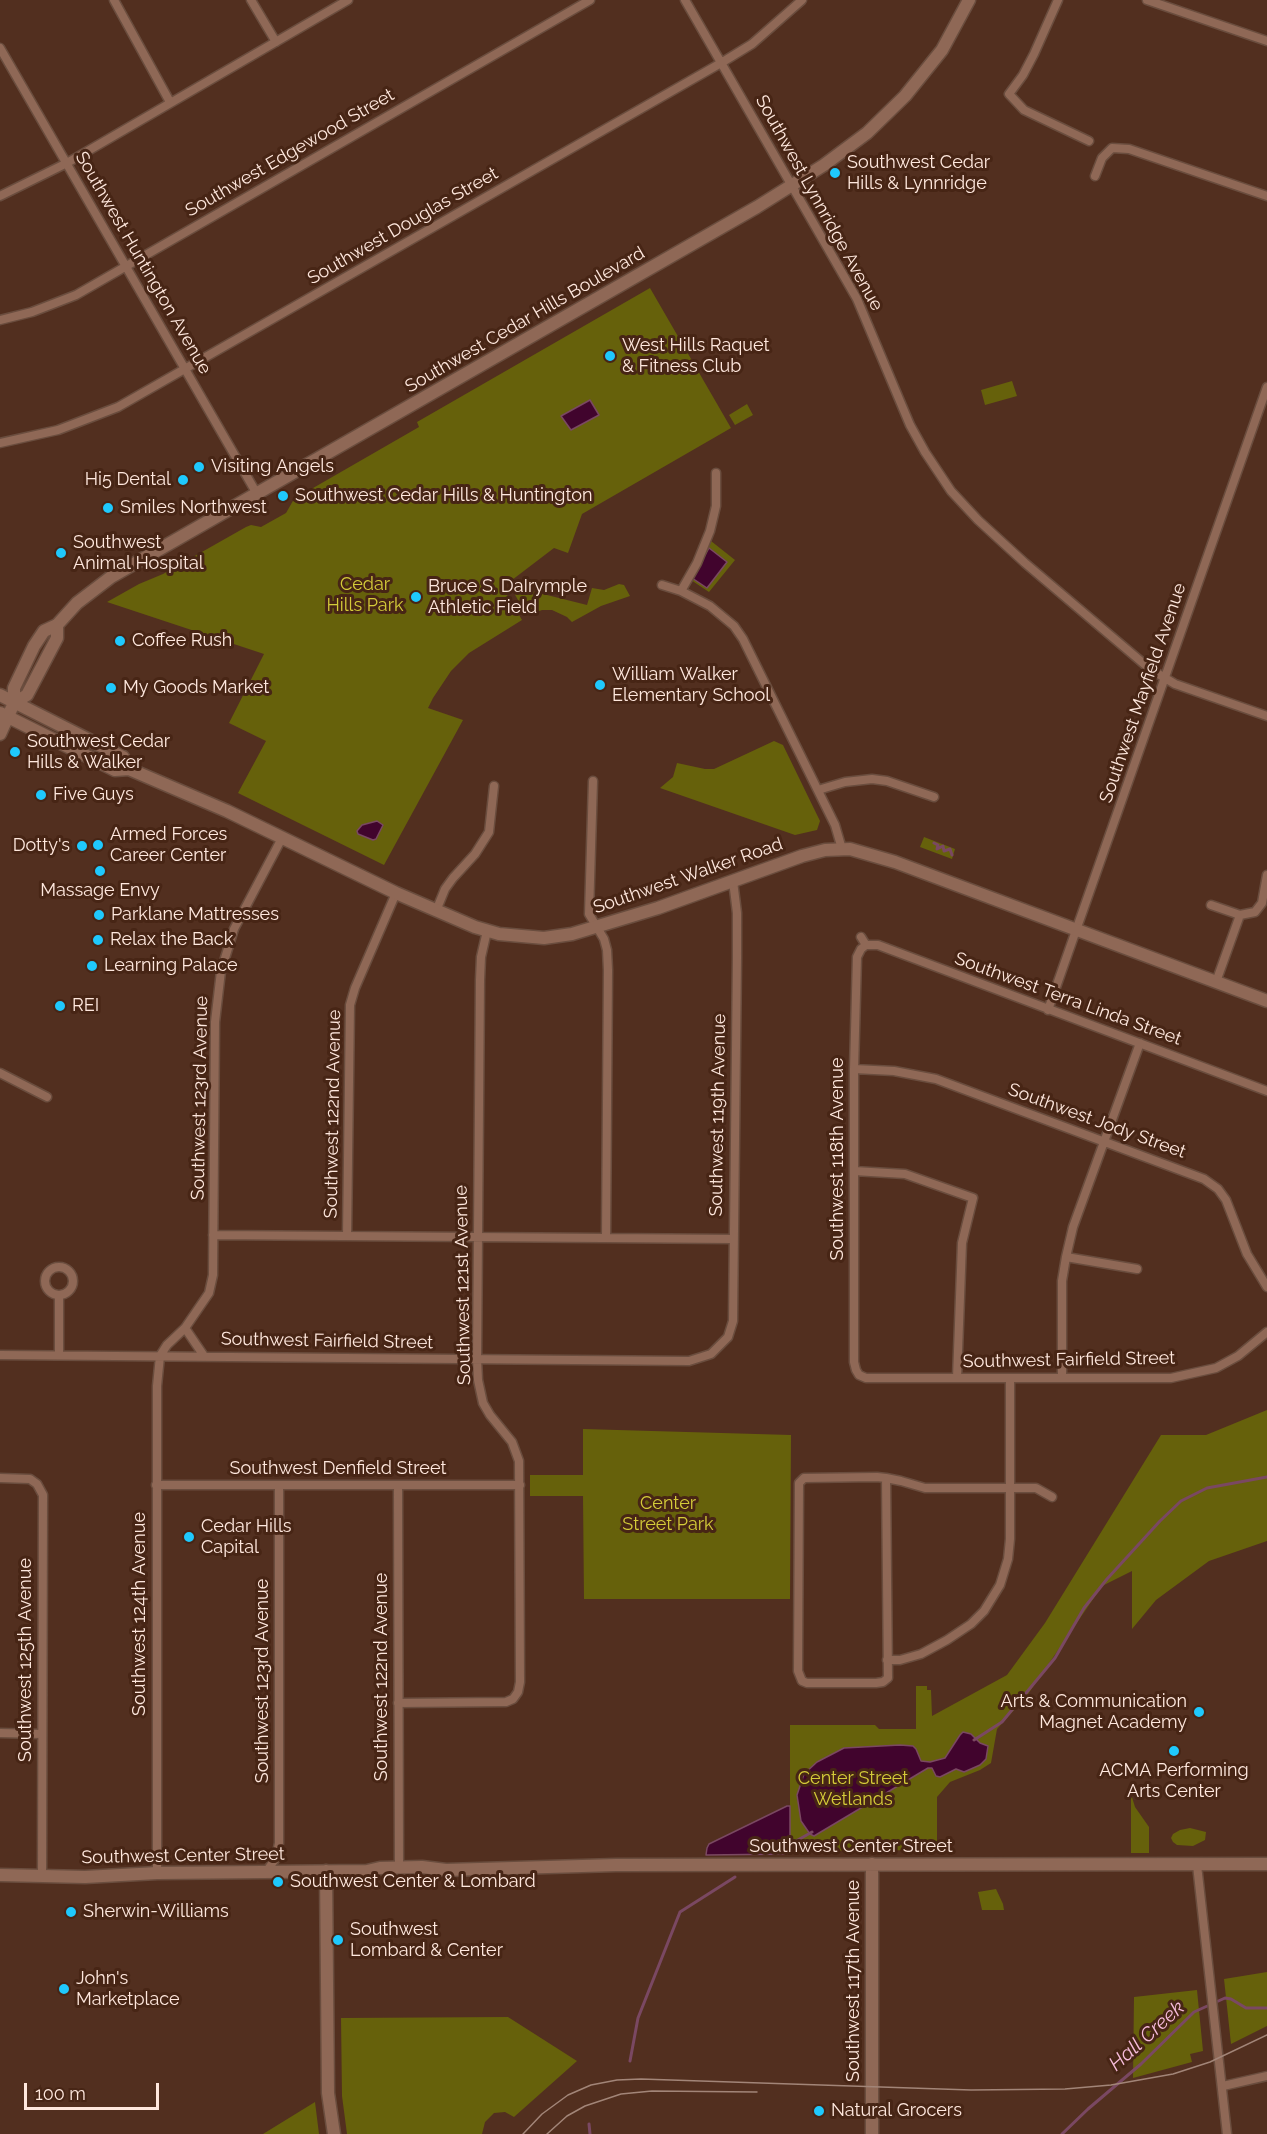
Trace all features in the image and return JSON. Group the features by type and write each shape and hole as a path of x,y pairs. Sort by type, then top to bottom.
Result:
{"main road":[{"name":"Southwest Cedar Hills Boulevard","path":"0,734 4,715 14,703 27,695 57,638 57,625 77,603 111,577 792,186 867,133 905,96 942,50 969,0"},
{"name":"Southwest Walker Road","path":"0,696 123,757 129,769"},
{"name":"Southwest Walker Road","path":"4,715 115,770 129,769 227,811 396,894 487,931 515,937 544,938 572,934 596,928 733,881 802,855 842,849 863,852 895,862 1267,1001"},
{"name":"Southwest 117th Avenue","path":"872,1864 872,2134"},
{"name":"Southwest Center Street","path":"367,1871 380,1874 422,1873 435,1870 627,1865 1267,1864"},
{"name":"Southwest Center Street","path":"0,1875 42,1877 367,1871 380,1868 422,1867 435,1870"},
{"path":"326,1871 328,2093 334,2134"}],"street":[{"path":"114,0 170,102"},
{"path":"251,0 276,42"},
{"path":"0,196 67,163 348,0"},
{"name":"Southwest Edgewood Street","path":"0,320 32,312 76,295 590,0"},
{"name":"Southwest Lynnridge Avenue","path":"685,0 857,299 910,425 951,491 978,520 1025,563 1150,669 1165,679 1267,716"},
{"name":"Southwest Douglas Street","path":"0,443 58,430 118,407 722,63 752,44 802,0"},
{"path":"1058,0 1034,54 1023,75 1009,94 1024,110 1089,141"},
{"path":"1147,0 1267,41"},
{"name":"Southwest Huntington Avenue","path":"0,48 3,60 67,163 257,494"},
{"path":"1095,176 1102,158 1112,148 1129,149 1267,196"},
{"name":"Southwest Mayfield Avenue","path":"1048,1010 1267,387"},
{"path":"681,591 710,531 716,506 716,473"},
{"path":"662,585 681,591 710,606 734,626 743,639 837,830 842,849"},
{"path":"818,790 845,782 872,779 887,781 934,797"},
{"path":"593,781 589,914 604,939 608,970 606,1238"},
{"path":"436,911 445,889 475,854 489,832 494,786"},
{"name":"Southwest 123rd Avenue","path":"160,1356 167,1345 185,1328 209,1293 213,1275 215,1022 221,971 234,929 282,838"},
{"path":"1211,905 1240,915 1256,912 1262,903 1267,875"},
{"name":"Southwest 119th Avenue","path":"721,1346 728,1337 733,1321 737,935 733,881"},
{"name":"Southwest 122nd Avenue","path":"347,1236 350,1005 355,988 396,894"},
{"path":"1216,982 1240,915"},
{"name":"Southwest 121st Avenue","path":"398,1703 496,1704 513,1698 518,1692 520,1682 519,1461 512,1442 483,1403 478,1380 477,1359 480,980 481,957 487,931"},
{"name":"Southwest Terra Linda Street","path":"863,941 1267,1091"},
{"name":"Southwest 118th Avenue","path":"859,1375 854,1362 854,1069 857,957 863,941"},
{"path":"1062,1377 1062,1281 1073,1227 1140,1043"},
{"name":"Southwest Jody Street","path":"854,1069 894,1071 936,1079 1204,1179 1218,1189 1226,1200 1247,1254 1267,1287"},
{"path":"0,1073 47,1097"},
{"path":"854,1171 905,1174 973,1198 962,1243 957,1378"},
{"path":"213,1235 734,1239"},
{"path":"1066,1257 1137,1269"},
{"path":"59,1296 59,1355"},
{"path":"185,1328 204,1356"},
{"name":"Southwest Fairfield Street","path":"859,1375 866,1378 1171,1378 1216,1368 1238,1356 1267,1332"},
{"name":"Southwest Fairfield Street","path":"0,1354 689,1361 711,1354 721,1346"},
{"name":"Southwest 124th Avenue","path":"157,1874 156,1485 157,1386 160,1356"},
{"path":"887,1660 900,1660 921,1654 947,1641 984,1611 1000,1585 1008,1559 1010,1378"},
{"path":"886,1478 888,1678 883,1682 802,1682 798,1671 799,1483 804,1478 812,1476 886,1478 925,1488 1039,1489 1052,1497"},
{"name":"Southwest 125th Avenue","path":"0,1478 30,1479 37,1484 43,1495 42,1877"},
{"name":"Southwest Denfield Street","path":"156,1485 520,1485"},
{"name":"Southwest 123rd Avenue","path":"266,1872 276,1858 279,1843 279,1486"},
{"name":"Southwest 122nd Avenue","path":"398,1486 399,1868"},
{"path":"0,1733 42,1734"},
{"path":"1197,1865 1227,2134"},
{"path":"1223,2086 1267,2076"}],"green space":[{"name":"Cedar Hills Park","path":"650,288 731,428 582,514 568,553 554,548 512,580 502,582 501,585 522,620 469,653 451,671 433,698 428,708 463,720 384,865 238,793 266,741 229,723 264,654 107,602 163,574 246,527 251,525 261,527 286,513 294,499 419,427 417,422"},
{"path":"1012,381 1017,396 985,405 981,390"},
{"path":"747,404 753,415 735,425 729,415"},
{"path":"711,541 735,560 709,592 691,580"},
{"path":"619,584 624,585 630,596 601,606 572,622 552,610 526,614 514,593 523,589 587,605 592,588 604,590"},
{"path":"774,741 783,745 820,821 817,830 795,835 660,788 673,777 677,763 714,769"},
{"path":"924,837 955,849 952,859 920,847"},
{"name":"Center Street Wetlands","path":"1267,1410 1267,1541 1209,1561 1156,1600 1132,1629 1132,1571 1102,1586 1026,1697 997,1729 991,1763 950,1782 937,1797 937,1850 790,1851 790,1725 875,1725 879,1729 916,1729 916,1686 927,1686 927,1690 931,1690 932,1716 1007,1675 1045,1623 1161,1435 1206,1435"},
{"name":"Center Street Park","path":"583,1429 791,1435 790,1599 584,1599 583,1496 530,1496 530,1475 583,1475"},
{"path":"1131,1794 1135,1807 1149,1827 1149,1853 1131,1853"},
{"path":"1190,1828 1206,1832 1205,1840 1193,1846 1177,1845 1173,1842 1171,1838 1173,1834"},
{"path":"996,1889 1004,1910 982,1910 978,1892"},
{"path":"1267,1972 1267,2026 1231,2044 1224,1979"},
{"path":"1197,1990 1203,2051 1190,2054 1192,2062 1133,2078 1134,1997"},
{"path":"508,2017 577,2061 514,2117 505,2112 494,2113 485,2122 482,2134 347,2134 342,2096 341,2018"},
{"path":"315,2102 319,2134 263,2134"}],"shaded area":[{"path":"590,400 599,415 571,430 561,416"},
{"path":"709,548 727,562 707,588 692,578"},
{"path":"377,821 383,825 376,839 358,834 357,831 362,825"},
{"path":"963,1732 971,1734 980,1743 988,1746 986,1759 980,1765 964,1772 956,1769 940,1777 936,1776 932,1768 928,1768 814,1836 801,1821 797,1795 804,1774 817,1762 844,1748 900,1745 913,1746 921,1761 930,1762 945,1758"},
{"path":"790,1806 790,1851 787,1854 706,1855 709,1844"}],"waterway":[{"path":"934,843 938,845 937,849 943,846 944,851 950,849 952,855"},
{"path":"974,1740 1002,1722 1055,1658 1084,1608 1107,1579 1181,1501 1207,1488 1267,1477"},
{"path":"789,1845 812,1832"},
{"path":"630,2061 638,2018 680,1912 735,1877"},
{"name":"Hall Creek","path":"1062,2134 1141,2064 1194,2012 1225,1998 1246,2008 1267,2008"},
{"path":"589,2124 590,2134"}],"tram line":[{"path":"523,2134 542,2114 568,2095 591,2085 617,2080 971,2090 1065,2089 1111,2085 1173,2074 1210,2062 1267,2035"},
{"path":"547,2134 567,2116 585,2106 621,2094 652,2091 757,2092"}],"place":[{"name":"Southwest Cedar Hills & Lynnridge","path":"835,173"},
{"name":"West Hills Raquet & Fitness Club","path":"610,356"},
{"name":"Visiting Angels","path":"199,467"},
{"name":"Hi5 Dental","path":"183,480"},
{"name":"Southwest Cedar Hills & Huntington","path":"283,496"},
{"name":"Smiles Northwest","path":"108,508"},
{"name":"Southwest Animal Hospital","path":"61,553"},
{"name":"Bruce S. DaIrymple Athletic Field","path":"416,597"},
{"name":"Coffee Rush","path":"120,641"},
{"name":"William Walker Elementary School","path":"600,685"},
{"name":"My Goods Market","path":"111,688"},
{"name":"Southwest Cedar Hills & Walker","path":"15,752"},
{"name":"Five Guys","path":"41,795"},
{"name":"Armed Forces Career Center","path":"98,845"},
{"name":"Dotty's","path":"82,846"},
{"name":"Massage Envy","path":"100,871"},
{"name":"Parklane Mattresses","path":"99,915"},
{"name":"Relax the Back","path":"98,940"},
{"name":"Learning Palace","path":"92,966"},
{"name":"REI","path":"60,1006"},
{"name":"Cedar Hills Capital","path":"189,1537"},
{"name":"Arts & Communication Magnet Academy","path":"1199,1712"},
{"name":"ACMA Performing Arts Center","path":"1174,1751"},
{"name":"Southwest Center & Lombard","path":"278,1882"},
{"name":"Sherwin-Williams","path":"71,1912"},
{"name":"Southwest Lombard & Center","path":"338,1940"},
{"name":"John's Marketplace","path":"64,1989"},
{"name":"Natural Grocers","path":"819,2111"}]}
